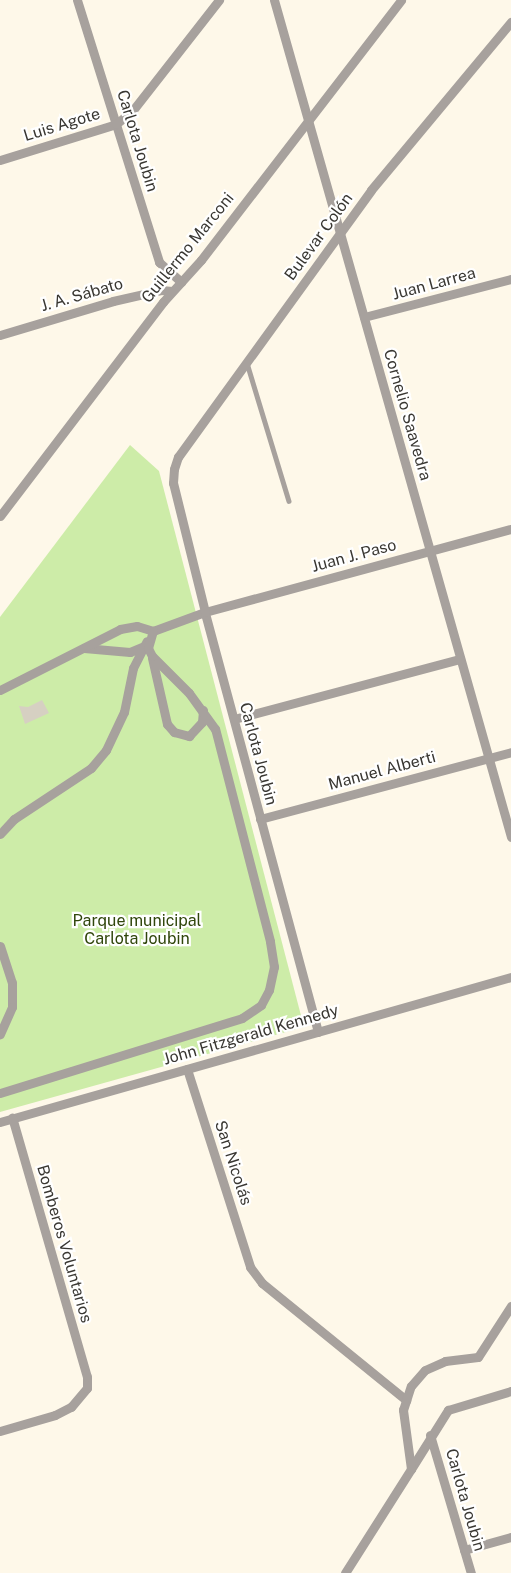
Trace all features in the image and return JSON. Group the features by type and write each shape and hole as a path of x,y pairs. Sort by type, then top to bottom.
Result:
{"street":[{"name":"Carlota Joubin","path":"77,0 159,262 181,282"},
{"name":"Luis Agote","path":"0,160 116,124 133,110 219,0"},
{"name":"Cornelio Saavedra","path":"274,0 309,115 338,234 364,317 511,837"},
{"name":"Guillermo Marconi","path":"0,516 172,291 401,0"},
{"name":"Bulevar Colón","path":"173,483 178,457 338,234 466,72 511,22"},
{"name":"Juan Larrea","path":"364,317 511,279"},
{"name":"J. A. Sábato","path":"0,335 113,301 161,290 172,291"},
{"name":"Carlota Joubin","path":"173,483 205,612 318,1032"},
{"name":"Juan J. Paso","path":"149,639 205,612 511,529"},
{"path":"0,690 120,629 138,626 149,639 167,724 174,732 189,736 202,722 203,710"},
{"path":"82,648 130,652 149,639"},
{"path":"0,834 14,819 91,768 106,750 124,711 133,668 149,639"},
{"path":"0,1093 243,1018 261,1005 269,990 274,967 270,941 215,729 203,710 152,656"},
{"path":"234,719 460,659"},
{"name":"Manuel Alberti","path":"260,819 511,752"},
{"path":"0,946 12,982 12,1007 0,1034"},
{"name":"John Fitzgerald Kennedy","path":"0,1122 511,977"},
{"name":"San Nicolás","path":"187,1069 250,1267 262,1283 406,1400"},
{"name":"Bomberos Voluntarios","path":"0,1431 71,1407 84,1395 87,1377 12,1118"},
{"path":"411,1469 403,1430 406,1400 411,1386 425,1370 445,1361 478,1357 511,1306"},
{"path":"345,1573 430,1435 448,1410 511,1391"},
{"name":"Carlota Joubin","path":"430,1435 471,1573"},
{"path":"464,1550 511,1537"}],"lane":[{"path":"247,363 289,501"}],"green space":[{"name":"Parque municipal Carlota Joubin","path":"130,445 159,471 304,1027 0,1112 0,617"}],"building":[{"path":"42,700 49,713 25,724 19,706 28,707"}]}
